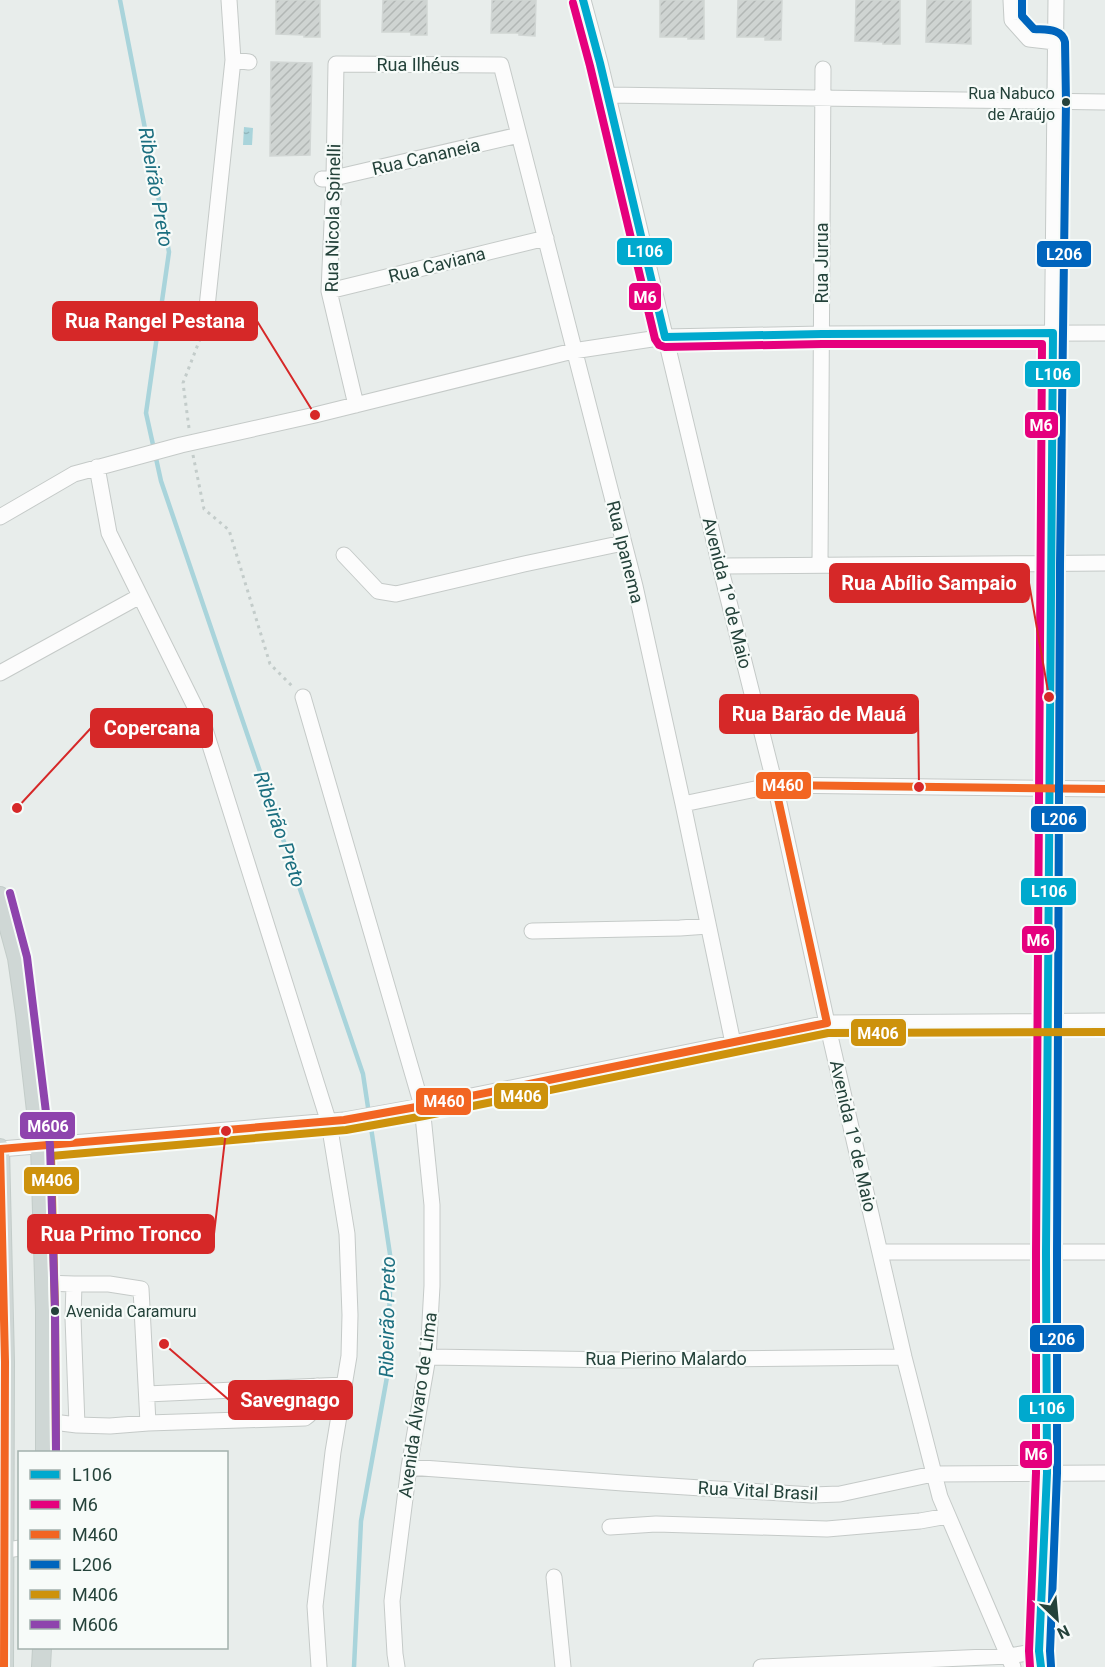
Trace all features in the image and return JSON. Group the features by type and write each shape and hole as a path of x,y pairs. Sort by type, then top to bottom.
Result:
{"main road":[{"path":"0,896 17,958 40,1146 45,1451"},
{"path":"0,1149 2,1361 8,1549 4,1667"},
{"path":"41,1667 42,1649"}],"street":[{"path":"205,326 233,60 229,0"},
{"name":"Avenida 1º de Maio","path":"583,0 775,785 827,1023 933,1474 940,1497 1011,1661"},
{"path":"1011,0 1012,20 1029,39 1055,42"},
{"path":"1041,1667 1039,1651 1047,1473 1047,1021 1056,0"},
{"path":"233,60 249,62"},
{"name":"Rua Ilhéus","path":"336,64 501,65"},
{"name":"Rua Nicola Spinelli","path":"336,64 328,179 329,291 356,405"},
{"name":"Rua Ipanema","path":"501,65 634,586 683,804 733,1044"},
{"name":"Rua Jurua","path":"820,565 823,69"},
{"path":"607,95 1105,102"},
{"name":"Rua Cananeia","path":"328,179 519,135"},
{"name":"Rua Caviana","path":"329,291 546,238"},
{"path":"0,517 74,474 97,467 573,351 665,338 822,334 1105,333"},
{"path":"97,467 109,532 203,723 336,1121 347,1234 350,1325 349,1356 333,1452 315,1606 319,1667"},
{"path":"344,555 378,591 396,594 622,543"},
{"path":"720,566 1105,563"},
{"path":"0,674 140,596"},
{"name":"Avenida Álvaro de Lima","path":"303,696 422,1106 432,1205 432,1286 428,1357 392,1601 397,1667"},
{"path":"683,804 775,785 1105,789"},
{"path":"532,931 708,926"},
{"path":"0,1149 336,1121 733,1044 827,1023 1105,1021"},
{"path":"880,1252 1105,1251"},
{"path":"44,1283 109,1284 141,1288 148,1423"},
{"path":"74,1284 77,1425"},
{"name":"Rua Pierino Malardo","path":"428,1357 618,1360 904,1358"},
{"path":"147,1394 344,1385"},
{"path":"45,1421 110,1426 304,1418 315,1407 317,1386"},
{"name":"Rua Vital Brasil","path":"410,1467 812,1494 840,1494 933,1474 1105,1473"},
{"path":"610,1527 656,1524 827,1529 920,1521 948,1516"},
{"path":"554,1577 563,1667"},
{"path":"761,1667 1011,1661 1039,1651"}],"path":[{"path":"205,326 183,383 186,444 204,509 230,530 270,664 303,696"}],"water":[{"path":"244,127 253,128 252,145 243,145"}],"building":[{"path":"276,0 320,0 320,37 276,34"},
{"path":"383,0 427,0 427,35 411,35 411,32 382,32"},
{"path":"492,0 536,0 535,36 519,35 519,33 491,33"},
{"path":"660,0 704,0 704,39 660,37"},
{"path":"738,0 782,0 781,40 765,40 765,37 737,37"},
{"path":"856,0 900,0 900,44 855,41"},
{"path":"927,0 971,0 971,44 926,42"},
{"path":"271,62 312,63 310,155 270,156"}],"waterway":[{"name":"Ribeirão Preto","path":"120,0 169,252 146,413 161,481 363,1074 391,1261 387,1377 361,1521 354,1667"}],"transit line":[{"name":"L106","path":"583,0 665,337 1053,333 1046,1252 1047,1473 1039,1651 1041,1667"},
{"name":"L206","path":"1022,0 1022,16 1034,29 1057,32 1061,34 1065,42 1060,564 1057,1473 1051,1666"},
{"name":"M6","path":"573,3 655,339 659,345 665,347 1042,344 1036,1473 1030,1667"},
{"name":"M460","path":"4,1667 5,1362 0,1149 344,1120 827,1023 775,785 1105,789"},
{"name":"M606","path":"10,893 27,957 50,1145 56,1451"},
{"name":"M406","path":"56,1451 51,1156 346,1130 828,1033 1105,1032"}],"place":[{"name":"Rua Nabuco de Araújo","path":"1066,102"},
{"name":"Rua Rangel Pestana","path":"315,415"},
{"name":"Rua Abílio Sampaio","path":"1049,697"},
{"name":"Rua Barão de Mauá","path":"919,787"},
{"name":"Copercana","path":"17,808"},
{"name":"Rua Primo Tronco","path":"226,1131"},
{"name":"Avenida Caramuru","path":"55,1311"},
{"name":"Savegnago","path":"164,1344"}]}
